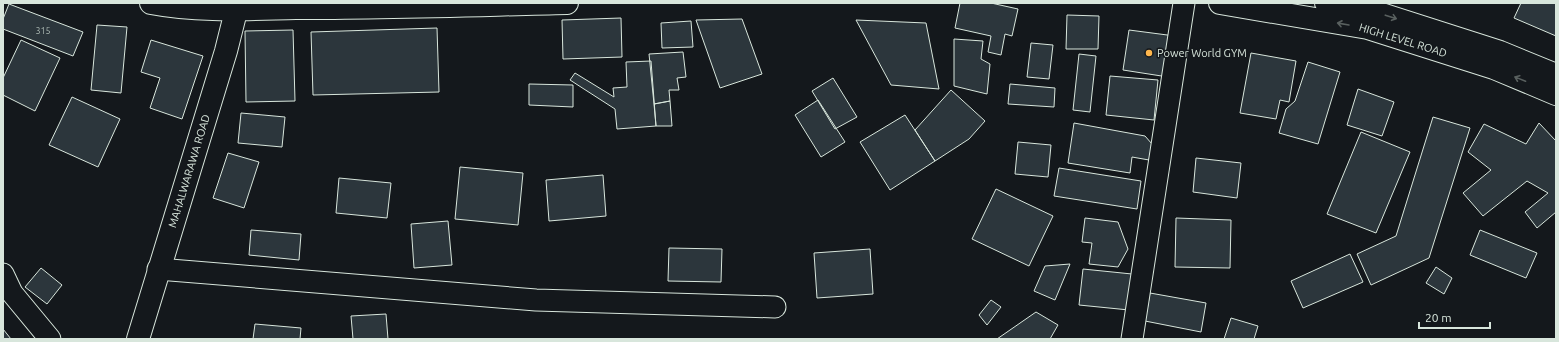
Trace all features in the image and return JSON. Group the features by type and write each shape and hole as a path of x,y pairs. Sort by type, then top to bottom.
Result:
{"main road":[{"path":"151,3 169,6 566,3"},
{"name":"HIGH LEVEL ROAD","path":"1220,3 1368,28 1494,68 1556,94"},
{"name":"HIGH LEVEL ROAD","path":"1326,3 1372,11 1500,52 1556,75"},
{"name":"MAHALWARAWA ROAD","path":"138,339 158,269 226,51 237,6"}],"street":[{"path":"1132,339 1184,3"},
{"path":"158,269 536,300 775,307"},
{"path":"3,274 12,293 50,339"}],"building":[{"path":"960,3 991,3 1018,9 1012,36 1005,34 1001,55 988,52 991,36 955,28"},
{"path":"1521,3 1556,3 1556,36 1514,18"},
{"path":"9,4 83,32 73,56 3,29 3,19"},
{"path":"1067,15 1099,16 1098,49 1066,49"},
{"path":"621,18 622,57 563,59 562,20"},
{"path":"742,19 762,74 720,88 696,20"},
{"path":"856,20 926,23 939,89 891,85"},
{"path":"691,21 693,47 662,48 661,23"},
{"path":"97,25 127,27 121,93 91,90"},
{"path":"437,28 439,92 313,95 311,32"},
{"path":"293,30 295,101 246,102 245,31"},
{"name":"Power World GYM","path":"1129,30 1175,36 1168,77 1123,70"},
{"path":"954,39 983,41 981,59 990,64 987,94 954,86"},
{"path":"21,40 60,58 35,111 3,95 3,78"},
{"path":"151,40 203,56 182,119 150,108 160,78 141,72"},
{"path":"1031,43 1053,45 1049,79 1027,77"},
{"path":"683,52 686,77 677,78 679,90 669,90 670,101 654,104 649,54"},
{"path":"1251,53 1296,61 1289,102 1280,100 1276,119 1240,113"},
{"path":"1079,54 1096,56 1090,112 1073,110"},
{"path":"651,61 656,126 617,129 615,109 570,80 575,73 614,97 613,88 627,87 626,62"},
{"path":"1308,62 1340,72 1318,144 1279,133 1286,109 1295,101"},
{"path":"1110,76 1158,80 1154,120 1106,115"},
{"path":"833,78 857,117 835,129 812,91"},
{"path":"529,84 573,85 573,107 529,105"},
{"path":"1010,84 1055,88 1054,107 1008,104"},
{"path":"1358,89 1394,102 1382,136 1347,125"},
{"path":"951,90 985,121 969,139 935,161 915,130"},
{"path":"72,97 120,119 98,167 49,145"},
{"path":"818,100 845,142 821,157 795,115"},
{"path":"670,101 672,126 656,126 654,104"},
{"path":"241,113 285,117 282,147 238,143"},
{"path":"905,115 935,161 890,190 860,142"},
{"path":"1433,117 1470,128 1429,258 1371,285 1357,254 1396,236"},
{"path":"1074,123 1145,136 1152,144 1149,160 1132,157 1130,173 1068,163"},
{"path":"1539,123 1556,141 1556,212 1537,228 1525,212 1548,193 1527,181 1483,216 1463,193 1491,170 1468,152 1484,124 1526,144"},
{"path":"1361,132 1410,152 1376,233 1327,214"},
{"path":"1018,142 1051,145 1048,177 1015,174"},
{"path":"228,153 259,162 244,208 213,198"},
{"path":"1196,158 1241,163 1237,198 1193,192"},
{"path":"460,167 523,173 518,225 455,219"},
{"path":"1059,168 1141,181 1137,209 1054,196"},
{"path":"603,175 606,216 549,221 546,180"},
{"path":"339,178 391,183 387,218 336,213"},
{"path":"996,189 1053,216 1029,266 972,239"},
{"path":"1085,218 1118,222 1128,249 1118,267 1089,264 1092,243 1082,242"},
{"path":"1176,218 1231,220 1230,268 1175,267"},
{"path":"448,221 452,265 414,268 411,224"},
{"path":"251,230 301,234 299,260 249,255"},
{"path":"1480,230 1537,253 1526,278 1470,255"},
{"path":"669,248 722,249 721,282 668,281"},
{"path":"870,249 873,294 817,298 814,253"},
{"path":"1350,254 1363,282 1303,308 1291,281"},
{"path":"1070,264 1055,300 1034,291 1045,266"},
{"path":"1436,267 1452,278 1444,294 1426,283"},
{"path":"41,268 62,285 47,304 25,287"},
{"path":"1083,269 1132,274 1129,310 1079,305"},
{"path":"1150,293 1206,303 1201,332 1145,321"},
{"path":"991,300 1001,307 987,325 979,315"},
{"path":"1036,312 1058,325 1050,339 997,339"},
{"path":"386,314 388,339 353,339 351,316"},
{"path":"1231,318 1258,326 1254,339 1224,339"},
{"path":"255,324 301,328 300,339 253,339"},
{"path":"3,329 11,339 3,339"}],"place":[{"name":"Power World GYM","path":"1149,53"}]}
